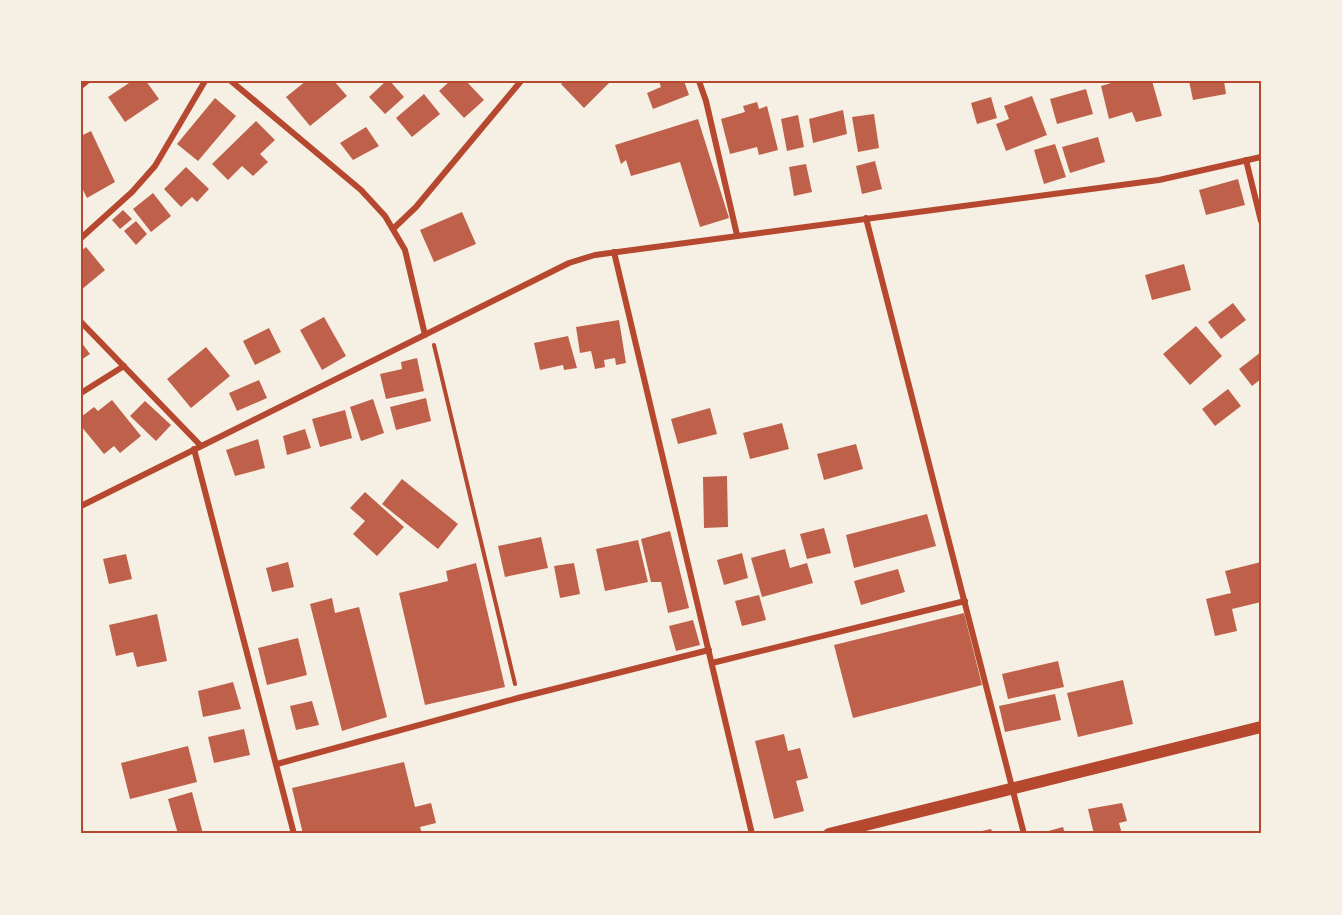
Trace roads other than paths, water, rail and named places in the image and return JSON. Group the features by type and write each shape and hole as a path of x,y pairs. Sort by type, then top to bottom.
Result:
{"main road":[{"path":"829,834 1261,726"}],"street":[{"path":"81,86 87,81"},
{"path":"81,238 132,192 155,166 205,81"},
{"path":"231,81 361,190 386,216 405,250 428,333"},
{"path":"393,229 416,207 521,81"},
{"path":"699,81 706,101 737,235"},
{"path":"81,506 569,263 595,255 1159,180 1261,157"},
{"path":"1246,160 1261,221"},
{"path":"866,218 1024,834"},
{"path":"614,252 752,834"},
{"path":"81,322 124,366 197,448 294,834"},
{"path":"81,393 124,366"},
{"path":"712,663 965,601"},
{"path":"277,764 518,698 709,650"}]}
